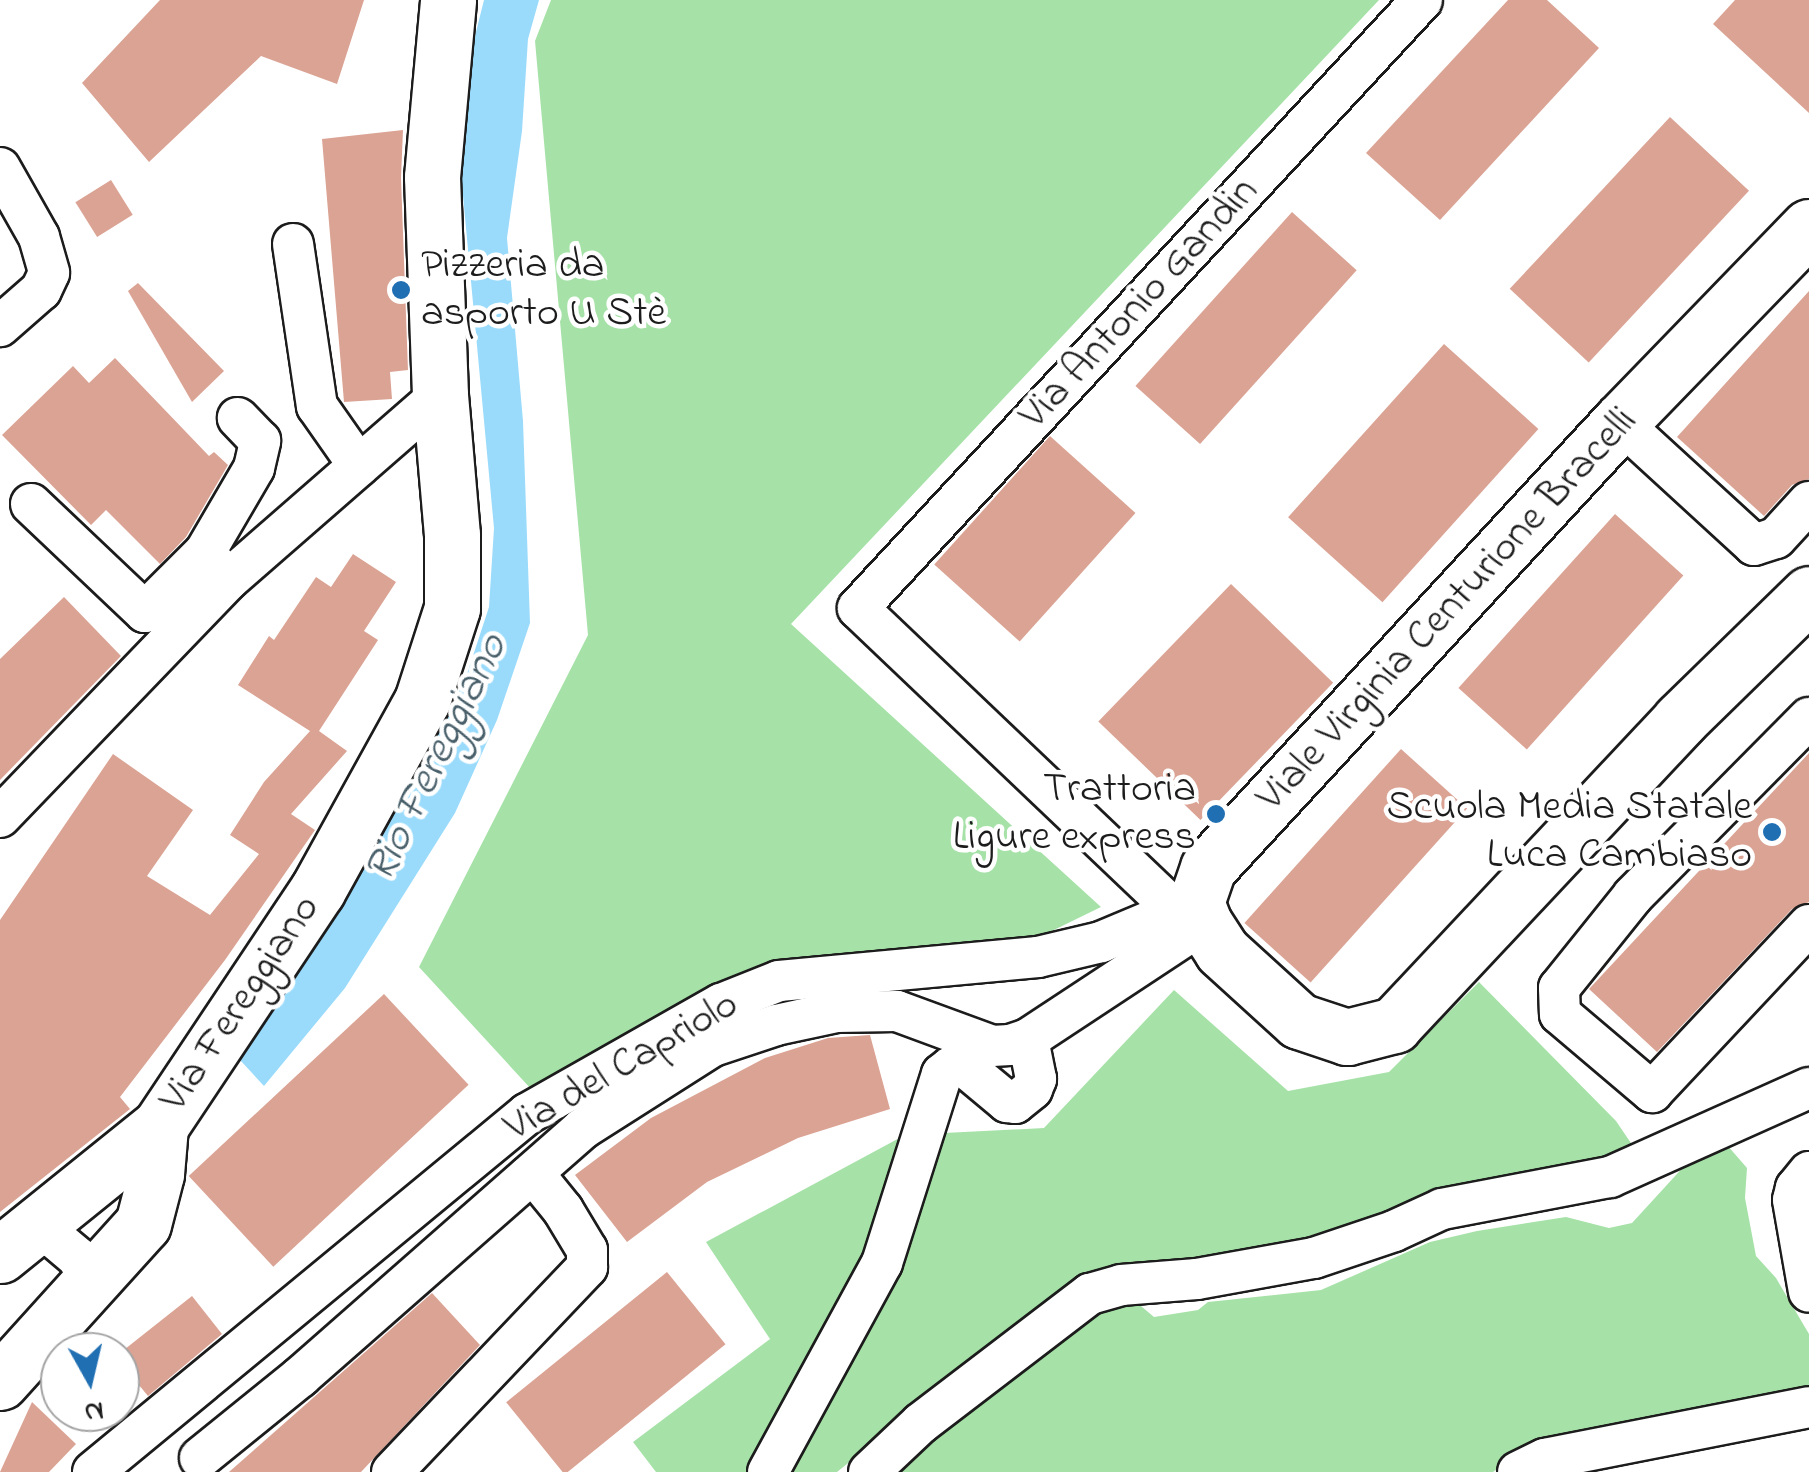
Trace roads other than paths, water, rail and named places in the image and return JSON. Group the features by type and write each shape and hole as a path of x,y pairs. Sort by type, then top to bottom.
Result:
{"street":[{"name":"Via Fereggiano","path":"0,1382 143,1224 156,1174 160,1126 317,891 422,700 452,608 452,535 440,395 432,178 448,0"},
{"name":"Via Antonio Gandin","path":"1192,912 858,608 1422,0"},
{"path":"0,168 39,237 50,273 41,290 0,326"},
{"name":"Viale Virginia Centurione Bracelli","path":"1192,912 1208,868 1620,422 1809,227"},
{"path":"293,244 317,406 359,466"},
{"path":"32,504 146,612 359,466 440,395"},
{"path":"0,818 217,566 254,468 260,441 238,418"},
{"path":"1620,422 1754,545 1776,538 1809,502"},
{"path":"768,1472 882,1263 942,1074 951,1068 965,1067 1007,1102 1024,1098 1036,1079 1028,1039 1192,912 1222,951 1299,1021 1347,1036 1394,1024 1680,720 1809,594"},
{"path":"1809,718 1633,896 1559,988 1560,1014 1652,1092 1809,925"},
{"name":"Via del Capriolo","path":"93,1472 527,1114 721,1004 779,981 1038,957 1101,942 1192,912"},
{"name":"Via del Capriolo","path":"200,1458 582,1130 713,1046 776,1024 836,1012 897,1011 992,1046 1028,1039"},
{"path":"869,1472 921,1423 1090,1294 1121,1285 1196,1279 1314,1258 1394,1231 1442,1208 1610,1177 1809,1088"},
{"path":"13,1245 160,1126"},
{"path":"1809,1172 1796,1188 1794,1200 1809,1292"},
{"name":"Via del Capriolo","path":"392,1472 587,1267 587,1250 564,1210 529,1176"},
{"path":"13,1245 52,1236 78,1258 90,1282"},
{"path":"1518,1472 1545,1459 1809,1408"}],"water":[{"name":"Rio Fereggiano","path":"484,0 539,0 528,39 522,131 507,238 523,421 530,623 497,720 455,813 345,988 264,1086 240,1060 428,754 466,677 489,607 494,528 462,185 462,88"}],"place":[{"name":"Pizzeria da asporto U Stè","path":"401,290"},
{"name":"Trattoria Ligure express","path":"1216,814"},
{"name":"Scuola Media Statale Luca Cambiaso","path":"1772,832"}]}
